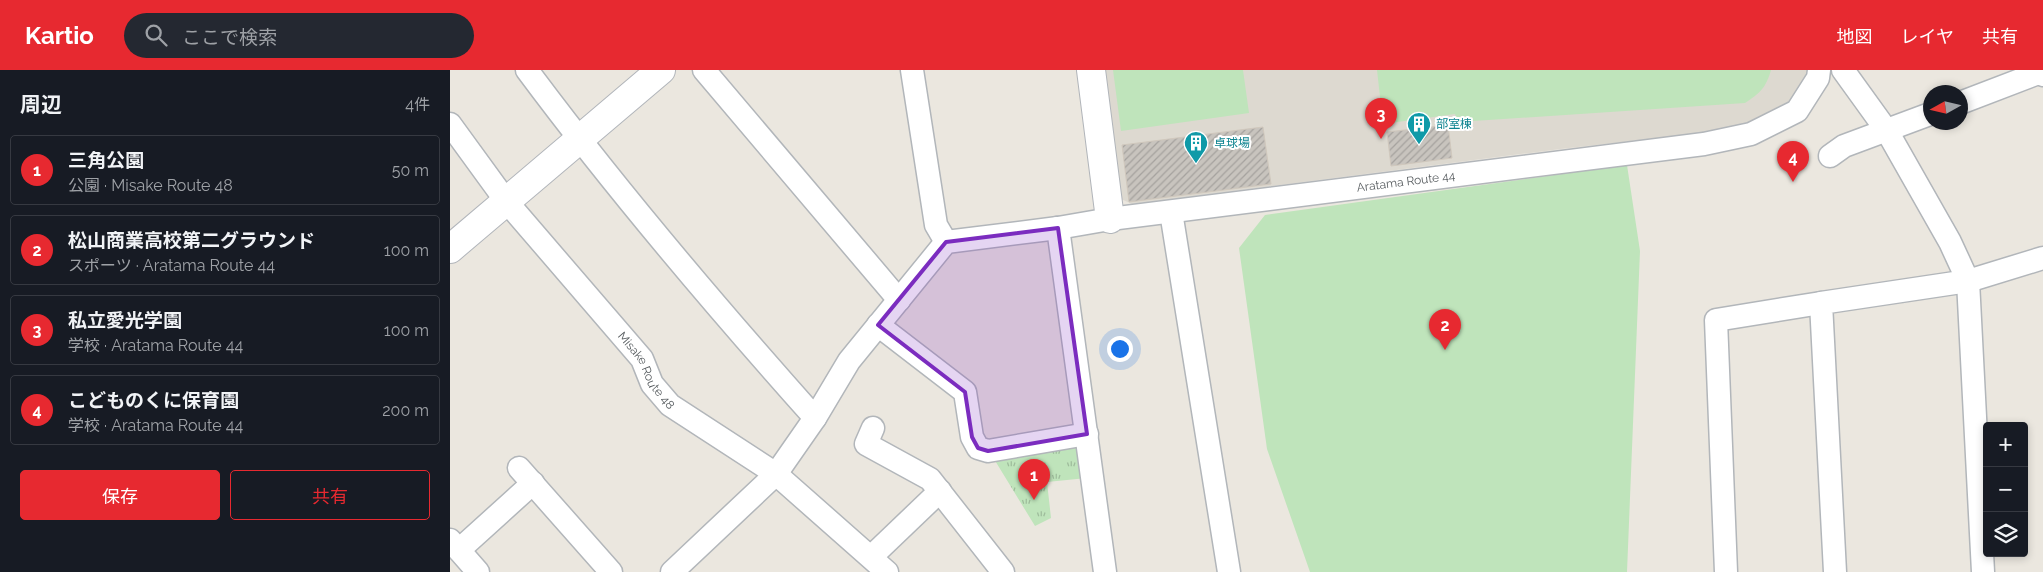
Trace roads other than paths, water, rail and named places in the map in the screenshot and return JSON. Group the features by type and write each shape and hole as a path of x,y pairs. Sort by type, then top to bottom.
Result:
{"street":[{"path":"527,70 579,140 751,347 815,418"},
{"path":"450,249 661,70"},
{"path":"704,70 899,300"},
{"path":"672,572 776,474 815,418 849,361 946,242 936,226 912,70"},
{"path":"1091,70 1110,219"},
{"name":"Aratama Route 44","path":"946,242 1058,228 1110,219 1704,144 1751,134 1797,111 1818,78 1819,70"},
{"path":"1843,70 1887,131 1950,242 1968,281 1983,572"},
{"path":"1968,99 2041,72 2043,75"},
{"path":"1830,156 1844,146 1923,117"},
{"name":"Misake Route 48","path":"450,124 506,201 642,359 652,384 670,405 776,474 879,565"},
{"path":"1170,212 1229,572"},
{"path":"1058,228 1105,572"},
{"path":"1726,572 1716,320 1968,281 2043,258"},
{"path":"1821,303 1835,572"},
{"path":"878,325 965,392 972,437 978,448 988,451 1086,434"},
{"path":"873,428 866,444 930,480 1003,572"},
{"path":"478,572 454,545 526,476 611,572"},
{"path":"879,565 940,491"}],"place":[{"name":"私立愛光学園","path":"1381,139"},
{"name":"部室棟","path":"1419,145"},
{"name":"卓球場","path":"1196,164"},
{"name":"こどものくに保育園","path":"1793,182"},
{"name":"松山商業高校第二グラウンド","path":"1445,350"},
{"name":"三角公園","path":"1034,500"}]}
